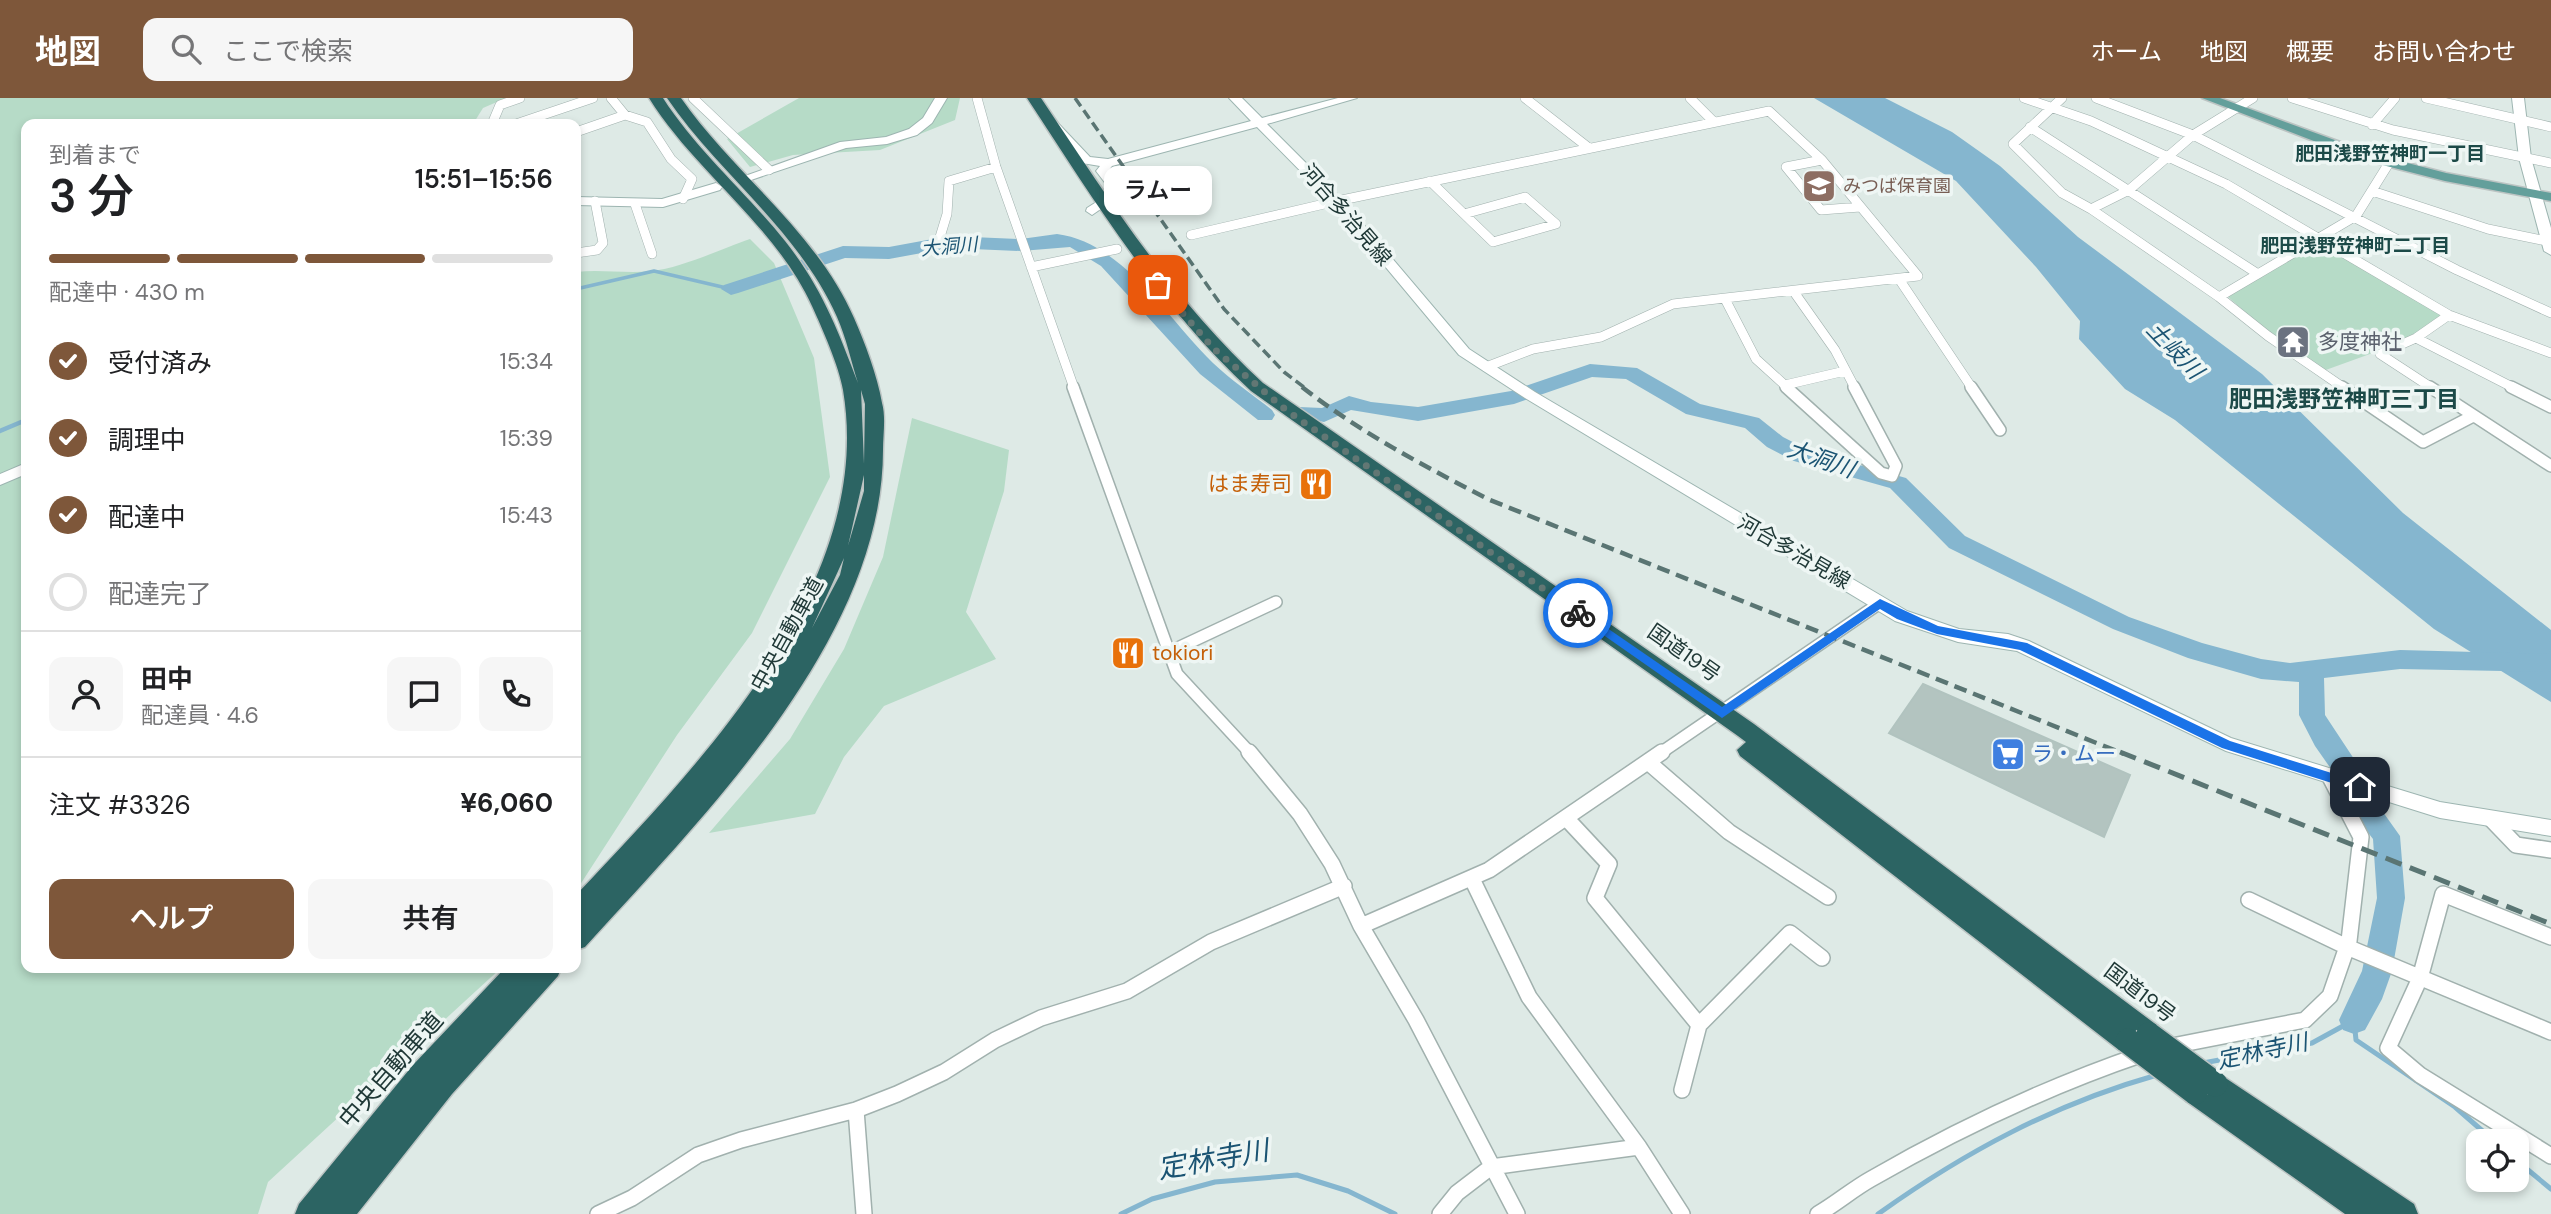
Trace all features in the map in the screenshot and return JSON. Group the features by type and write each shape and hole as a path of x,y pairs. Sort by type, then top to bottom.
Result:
{"highway":[{"name":"中央自動車道","path":"581,906 688,790 754,707 783,665 822,589 846,519 856,449 850,384 839,323 790,260 691,146 656,98"},
{"name":"中央自動車道","path":"581,934 667,841 741,755 802,669 843,590 867,518 877,447 868,380 807,255 674,98"},
{"name":"国道19号","path":"1021,98 1178,309 1214,349 1257,387 1716,717 2369,1214"},
{"name":"国道19号","path":"1034,98 1100,206 1109,250 1185,336 1273,414 1716,717"},
{"name":"中央自動車道","path":"309,1214 391,1110 516,973"},
{"path":"339,1214 443,1085 544,973"},
{"name":"国道19号","path":"2205,1088 2404,1214"}],"main road":[{"path":"751,176 844,145 887,140 913,132 928,120 941,98"},
{"name":"河合多治見線","path":"1234,98 1337,201 1453,340 1486,367 1901,616 1937,630 2023,646 2226,744 2383,795 2440,810 2551,828"},
{"path":"1051,123 1086,160 1108,163 1351,98"},
{"path":"2208,98 2389,163 2551,197"},
{"path":"2518,98 2525,158 2550,245"},
{"path":"1100,206 1127,198 1109,171 1124,160"},
{"path":"1100,206 1115,195 1116,191 1103,176 1102,171 1108,163"},
{"path":"581,201 635,204 683,199 716,187"},
{"path":"0,480 21,470"}],"street":[{"path":"494,119 500,104 520,98"},
{"path":"531,119 593,98"},
{"path":"611,98 625,115 647,122 671,159 692,179 683,199"},
{"path":"693,98 769,170"},
{"path":"977,98 996,167 1167,653 1177,674 1242,743 1300,814 1344,886 1361,926 1416,1020 1517,1214"},
{"path":"1525,98 1589,148"},
{"path":"1690,98 1714,122"},
{"path":"2024,98 2091,121 2225,184 2449,316 2551,354"},
{"path":"2062,98 2013,144 2062,193 2091,209 2219,297 2268,336 2423,442 2473,416"},
{"path":"2096,98 2193,135 2457,270 2551,313"},
{"path":"2091,209 2129,190 2193,135 2253,98"},
{"path":"2292,98 2372,125 2551,163"},
{"path":"2372,125 2395,98"},
{"path":"2426,98 2551,127"},
{"path":"1191,235 1430,181 1769,111 1822,160 1918,276 1659,307 1601,337 1533,349 1486,367"},
{"path":"581,130 625,115"},
{"path":"2030,127 2258,274"},
{"path":"1822,160 1786,167 1821,210 1860,207"},
{"path":"2219,297 2356,216 2389,163"},
{"path":"946,243 940,237 947,214 949,181 954,177 996,167"},
{"path":"1430,181 1464,214 1493,242 1556,224 1525,197 1464,214"},
{"path":"2372,191 2488,229 2550,245"},
{"path":"581,252 597,250 603,243 595,201"},
{"path":"635,204 652,254"},
{"path":"1031,267 1109,250"},
{"path":"1899,279 2000,429"},
{"path":"1725,299 1756,359 1881,473 1892,477 1896,466 1845,371 1794,292"},
{"path":"2449,316 2416,338 2380,354 2551,467"},
{"path":"2416,338 2551,407"},
{"path":"1785,385 1845,371"},
{"path":"1167,653 1276,602"},
{"path":"1361,926 1472,879 1716,717 1880,603"},
{"path":"1648,762 1730,832 1828,897"},
{"path":"1818,1214 1872,1178 1993,1114 2103,1067 2182,1042 2305,1020 2330,996 2347,947 2355,909 2361,836 2334,778"},
{"path":"1566,818 1609,864 1595,898 1699,1026"},
{"path":"2491,819 2516,845 2551,850"},
{"path":"1472,879 1530,998 1639,1147 1682,1214"},
{"path":"598,1214 632,1198 698,1155 741,1140 856,1110 857,1107 897,1094 944,1072 995,1040 1041,1018 1126,991 1211,942 1344,886"},
{"path":"2551,937 2443,894 2420,978 2388,1048 2420,1075 2551,1156"},
{"path":"2249,900 2347,947 2551,1032"},
{"path":"1682,1090 1699,1026 1790,933 1822,958"},
{"path":"856,1110 864,1214"},
{"path":"1440,1214 1457,1193 1491,1167 1639,1147"}],"green space":[{"path":"0,98 506,98 483,108 476,119 21,119 21,973 496,973 268,1182 258,1214 0,1214"},
{"path":"799,98 960,98 955,120 880,150 793,155 750,167 727,139"},
{"path":"750,239 774,263 814,358 830,477 752,633 677,735 581,883 581,272 642,272 688,262"},
{"path":"2319,243 2446,318 2403,342 2323,371 2270,334 2227,296"},
{"path":"912,418 1009,450 1004,491 966,612 996,659 884,706 844,757 815,814 709,833 790,739 844,649 883,557"}],"water":[{"name":"土岐川","path":"1814,98 1885,98 1952,132 2000,166 2078,237 2262,374 2403,513 2551,630 2551,702 2434,629 2175,420 2125,389 2079,339 2080,321 2036,267 1956,181"}],"building":[{"name":"ラ・ムー","path":"1923,684 2130,775 2104,837 1889,733"}],"waterway":[{"name":"大洞川","path":"731,289 843,252 889,253 949,242 1021,245 1057,240 1075,242 1108,262 1207,369 1265,415"},
{"name":"大洞川","path":"581,288 654,271 731,289"},
{"name":"大洞川","path":"1306,412 1324,415 1349,403 1370,409 1418,414 1514,397 1590,370 1630,373 1693,409 1752,423 1775,442 1802,456 1898,483 1957,542 2121,623 2197,651 2261,669 2290,673 2311,671"},
{"name":"大洞川","path":"0,431 21,422"},
{"name":"定林寺川","path":"2311,671 2400,659 2551,663"},
{"name":"定林寺川","path":"2311,671 2312,715 2324,739 2347,770 2362,805 2386,836 2391,898 2377,971 2367,999 2354,1020"},
{"path":"2203,1063 2312,1043 2354,1020 2356,1040 2455,1107 2480,1129"},
{"name":"定林寺川","path":"1878,1214 1977,1150 2046,1115 2157,1075"},
{"path":"2529,1171 2551,1189"},
{"name":"定林寺川","path":"1121,1214 1152,1199 1215,1182 1297,1175 1348,1191 1395,1214"}],"railway":[{"path":"1075,98 1224,309 1284,372 1305,388"},
{"path":"1302,387 1370,434 1490,500 2124,754"},
{"path":"2120,752 2551,924"}],"way so far":[{"path":"1158,285 1214,349 1286,410 1578,613"}],"place":[{"name":"みつば保育園","path":"1819,186"},
{"name":"ラムー","path":"1158,285"},
{"name":"多度神社","path":"2293,342"},
{"name":"はま寿司","path":"1316,484"},
{"name":"tokiori","path":"1128,653"},
{"name":"ラ・ムー","path":"2008,754"}],"district":[{"name":"肥田浅野笠神町一丁目","path":"2390,153"},
{"name":"肥田浅野笠神町二丁目","path":"2355,245"},
{"name":"肥田浅野笠神町三丁目","path":"2344,399"}],"route":[{"path":"1578,613 1722,713 1880,603 1901,616 1937,630 2008,641 2023,646 2163,716 2226,744 2360,787"}]}
